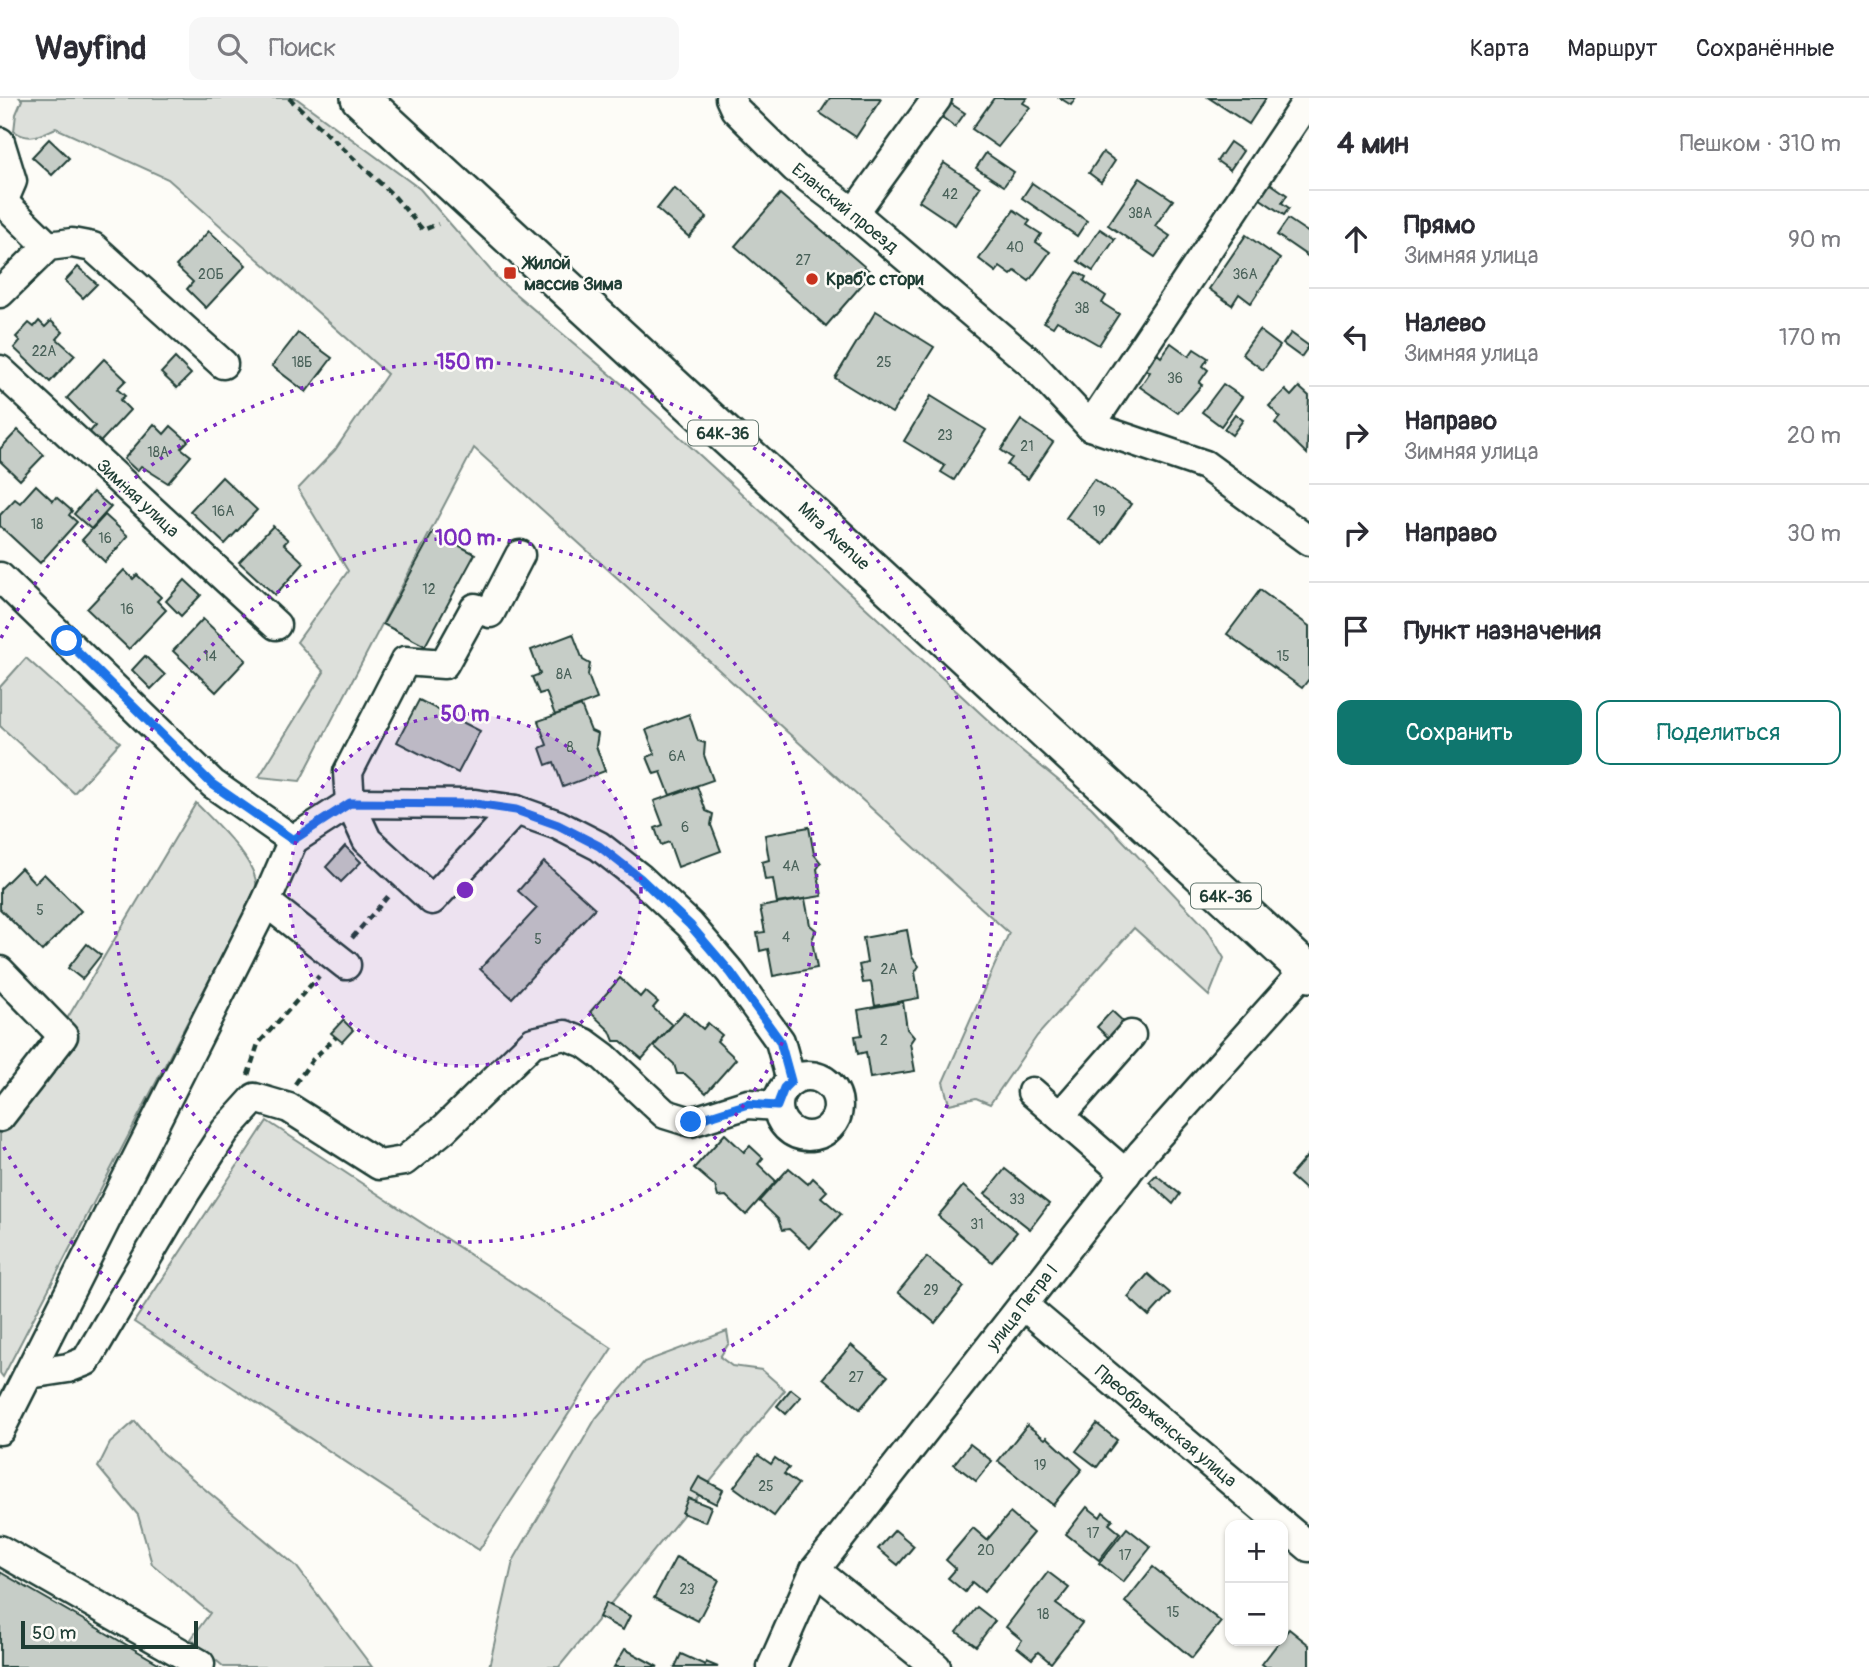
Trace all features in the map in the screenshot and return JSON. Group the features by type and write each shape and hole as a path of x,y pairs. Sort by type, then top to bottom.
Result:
{"main road":[{"name":"Mira Avenue","path":"360,98 1308,969"}],"street":[{"name":"Еланский проезд","path":"730,98 735,109 795,168 854,213 1031,363 1090,426"},
{"path":"854,213 937,98"},
{"path":"1306,532 1205,465 1090,426 1309,98"},
{"path":"0,142 12,180 2,202 48,246"},
{"path":"0,293 48,246 72,243 93,247 223,364"},
{"name":"Зимняя улица","path":"0,370 276,625"},
{"path":"516,810 432,900 367,840 350,803 348,772 405,661 444,664 475,608 490,613 520,555"},
{"path":"0,577 212,784 293,840"},
{"path":"0,1430 266,902 293,840 350,803 475,804 516,810 558,825 599,846 640,878 690,925 731,973 780,1041 791,1081"},
{"path":"266,902 341,961"},
{"name":"улица Петра I","path":"772,1667 815,1570 1126,1174 1308,969"},
{"path":"0,971 63,1036 0,1118"},
{"path":"29,1374 68,1368 86,1361 185,1193 225,1131 255,1098 281,1106 379,1165 404,1161 445,1128 533,1042 565,1035 585,1043 604,1057 666,1114 691,1122 748,1104 777,1106"},
{"path":"1060,1116 1131,1035"},
{"path":"809,1076 827,1082 838,1098 836,1119 822,1134 801,1136 784,1125 777,1106 784,1088 791,1081 809,1076"},
{"path":"1032,1092 1126,1174"},
{"name":"Преображенская улица","path":"1023,1305 1309,1547"},
{"path":"0,1550 200,1664 198,1667"},
{"path":"815,1570 936,1667"}],"path":[{"path":"289,98 394,196 423,230 438,224"},
{"path":"247,1104 246,1085 258,1044 341,961 408,877"},
{"path":"281,1106 303,1072 336,1037"}],"shaded area":[{"path":"20,98 296,98 420,189 499,280 629,390 1015,745 1091,807 1207,929 1224,958 1209,996 1134,928 1037,1036 990,1104 976,1098 949,1104 943,1082 1009,933 474,448 300,781 259,777 324,672 297,642 348,571 298,489 335,450 387,374 168,179 56,128 30,137 14,131 16,114 22,100"},
{"path":"26,658 120,742 74,793 0,726 0,687"},
{"path":"196,803 244,856 256,880 256,890 3,1377 0,1373 0,1131"},
{"path":"267,1121 612,1348 479,1550 134,1322"},
{"path":"727,1331 729,1343 720,1357 732,1366 762,1370 785,1390 559,1667 489,1667 513,1561 596,1418 644,1362"},
{"path":"135,1421 162,1453 296,1566 372,1667 224,1667 191,1639 210,1613 152,1564 138,1515 98,1467 110,1443"}],"building":[{"path":"830,98 881,99 856,137 820,113"},
{"path":"994,98 1027,98 1023,103 1030,107 998,147 972,129"},
{"path":"1060,98 1076,98 1071,105"},
{"path":"1209,98 1266,98 1249,124"},
{"path":"947,101 965,113 955,127 938,114"},
{"path":"49,139 69,158 52,175 32,157"},
{"path":"1230,142 1243,151 1230,170 1217,161"},
{"path":"1103,152 1115,161 1101,182 1089,173"},
{"path":"986,153 1014,172 1004,186 976,168"},
{"path":"944,163 980,187 955,225 919,201"},
{"path":"1140,178 1173,200 1155,226 1170,236 1155,257 1108,225"},
{"path":"1267,181 1287,195 1282,203 1289,208 1284,215 1256,196"},
{"path":"1032,183 1087,221 1077,236 1022,198"},
{"path":"674,188 707,217 689,237 657,209"},
{"path":"780,194 872,273 826,326 735,246"},
{"path":"1014,210 1030,221 1027,225 1041,234 1036,242 1050,252 1029,281 1015,271 1011,275 1000,267 996,272 979,259"},
{"path":"1288,219 1309,233 1309,257 1277,235"},
{"path":"1100,229 1115,239 1093,271 1078,261"},
{"path":"209,231 246,265 206,308 187,289 193,282 176,266"},
{"path":"1246,235 1280,259 1251,303 1239,294 1232,305 1209,289"},
{"path":"78,267 97,284 83,298 65,281"},
{"path":"1077,272 1086,277 1084,281 1106,296 1102,303 1119,314 1099,345 1057,321 1053,327 1044,322"},
{"path":"876,311 934,347 892,413 835,378"},
{"path":"39,321 45,327 51,321 63,332 57,339 75,355 50,382 14,348 20,341 16,337 29,323 34,327"},
{"path":"1259,330 1280,346 1263,370 1242,354"},
{"path":"298,333 332,358 306,392 272,366"},
{"path":"1291,333 1309,346 1301,357 1283,344"},
{"path":"1171,343 1189,356 1194,349 1208,358 1203,366 1208,370 1199,383 1202,385 1178,413 1140,387 1150,372 1144,368 1155,352 1161,357"},
{"path":"175,358 191,374 177,388 161,373"},
{"path":"104,359 126,380 117,389 125,396 120,400 130,410 92,451 82,441 95,426 67,398"},
{"path":"1223,384 1242,397 1221,426 1202,412"},
{"path":"1299,387 1309,396 1307,454 1275,423 1280,417 1269,406 1285,390 1291,396"},
{"path":"931,396 986,430 954,480 941,472 945,466 904,441"},
{"path":"1235,414 1243,420 1232,435 1224,429"},
{"path":"1021,420 1053,442 1028,479 1007,465 1012,458 1001,450"},
{"path":"154,424 164,434 171,426 188,441 181,448 191,456 168,483 141,466 137,471 124,459"},
{"path":"18,430 44,455 20,480 0,461 0,449"},
{"path":"222,477 257,510 225,544 190,511"},
{"path":"1094,479 1131,504 1103,544 1066,518"},
{"path":"36,485 53,501 56,497 72,511 69,515 77,522 40,563 0,526 0,515 15,499 20,503"},
{"path":"93,492 111,507 91,529 74,514"},
{"path":"105,515 128,536 105,562 82,540"},
{"path":"273,526 288,540 284,544 304,563 275,595 239,562"},
{"path":"433,532 475,554 425,646 383,624"},
{"path":"124,570 133,579 137,575 161,597 157,601 166,610 129,649 87,609"},
{"path":"185,580 201,595 181,616 166,601"},
{"path":"1260,590 1309,626 1309,679 1302,688 1227,634"},
{"path":"203,619 246,660 216,692 173,651"},
{"path":"573,634 583,660 590,664 588,675 597,699 555,715 546,692 539,694 532,677 540,674 531,650"},
{"path":"145,656 165,675 151,689 132,670"},
{"path":"419,700 480,731 458,773 397,742"},
{"path":"581,706 591,731 598,734 596,746 605,771 563,787 554,762 546,765 540,748 547,745 538,721"},
{"path":"689,714 698,741 705,743 704,755 713,780 670,795 661,772 654,774 647,757 655,754 646,730"},
{"path":"697,786 706,811 713,814 711,825 721,851 678,867 669,842 661,845 655,828 663,825 654,801"},
{"path":"809,827 814,854 821,863 817,869 822,896 777,903 773,879 765,880 762,862 769,860 765,835"},
{"path":"345,846 361,862 341,882 326,867"},
{"path":"544,862 595,908 512,998 480,969 537,908 518,891"},
{"path":"21,868 35,883 44,874 81,911 42,951 0,909 0,889"},
{"path":"805,899 810,925 816,930 812,940 817,968 773,976 768,949 760,951 757,933 765,932 760,907"},
{"path":"907,930 912,957 919,966 915,972 919,998 875,1006 871,982 863,983 859,965 867,963 863,938"},
{"path":"87,944 101,955 82,979 68,968"},
{"path":"620,978 640,997 645,991 658,1002 653,1008 672,1025 642,1059 621,1041 614,1041 610,1031 590,1012"},
{"path":"903,1002 907,1029 914,1037 910,1043 915,1071 870,1078 866,1052 858,1054 855,1036 862,1035 858,1010"},
{"path":"1112,1011 1128,1026 1113,1042 1097,1027"},
{"path":"684,1012 703,1029 708,1023 722,1035 717,1041 736,1059 706,1093 685,1074 677,1074 674,1064 654,1046"},
{"path":"343,1020 353,1030 342,1042 331,1033"},
{"path":"725,1134 744,1152 750,1146 763,1158 758,1164 776,1181 746,1215 726,1196 718,1197 715,1186 694,1168"},
{"path":"1309,1154 1309,1193 1290,1176"},
{"path":"789,1168 808,1184 813,1178 827,1191 821,1197 841,1214 810,1248 789,1229 782,1230 778,1219 759,1201"},
{"path":"1005,1169 1049,1204 1030,1229 985,1194"},
{"path":"1156,1175 1180,1194 1173,1204 1149,1182"},
{"path":"963,1186 1017,1232 992,1262 938,1216"},
{"path":"927,1257 964,1287 935,1323 898,1292"},
{"path":"1148,1274 1170,1293 1149,1316 1128,1297"},
{"path":"851,1345 888,1376 860,1409 823,1378"},
{"path":"791,1389 801,1397 786,1414 777,1406"},
{"path":"1097,1424 1117,1440 1097,1467 1076,1451"},
{"path":"1027,1425 1045,1439 1047,1437 1082,1469 1053,1505 998,1461"},
{"path":"970,1444 992,1461 976,1481 954,1464"},
{"path":"758,1455 771,1464 775,1458 789,1468 784,1474 798,1484 774,1516 734,1487"},
{"path":"699,1477 723,1490 716,1504 691,1491"},
{"path":"688,1498 711,1507 705,1522 682,1513"},
{"path":"1087,1507 1100,1517 1103,1512 1113,1520 1109,1524 1120,1533 1099,1560 1066,1534"},
{"path":"1010,1513 1033,1533 984,1592 972,1582 965,1592 948,1578 956,1569 946,1560 973,1528 987,1540"},
{"path":"1127,1528 1151,1547 1123,1582 1099,1563"},
{"path":"895,1530 914,1546 898,1565 878,1549"},
{"path":"676,1557 719,1580 698,1621 654,1598"},
{"path":"1153,1567 1221,1622 1192,1658 1125,1602"},
{"path":"0,1572 165,1667 0,1667"},
{"path":"1048,1572 1069,1588 1056,1604 1082,1623 1051,1663 1038,1652 1032,1659 1017,1647 1022,1640 1006,1627"},
{"path":"606,1603 630,1616 623,1630 599,1617"},
{"path":"977,1607 995,1621 976,1646 957,1632"},
{"path":"1288,1630 1309,1645 1309,1667 1266,1667 1262,1664 1276,1646 1288,1646"},
{"path":"625,1649 658,1667 614,1667"},
{"path":"681,1654 705,1665 706,1662 718,1667 675,1667"}],"place":[{"name":"Жилой массив Зима","path":"510,273"},
{"name":"Краб'с стори","path":"812,279"}],"route":[{"path":"67,641 212,784 293,840 350,803 475,804 516,810 558,825 599,846 640,878 690,925 731,973 780,1041 791,1081 779,1096 777,1106 748,1104 691,1122"}]}
